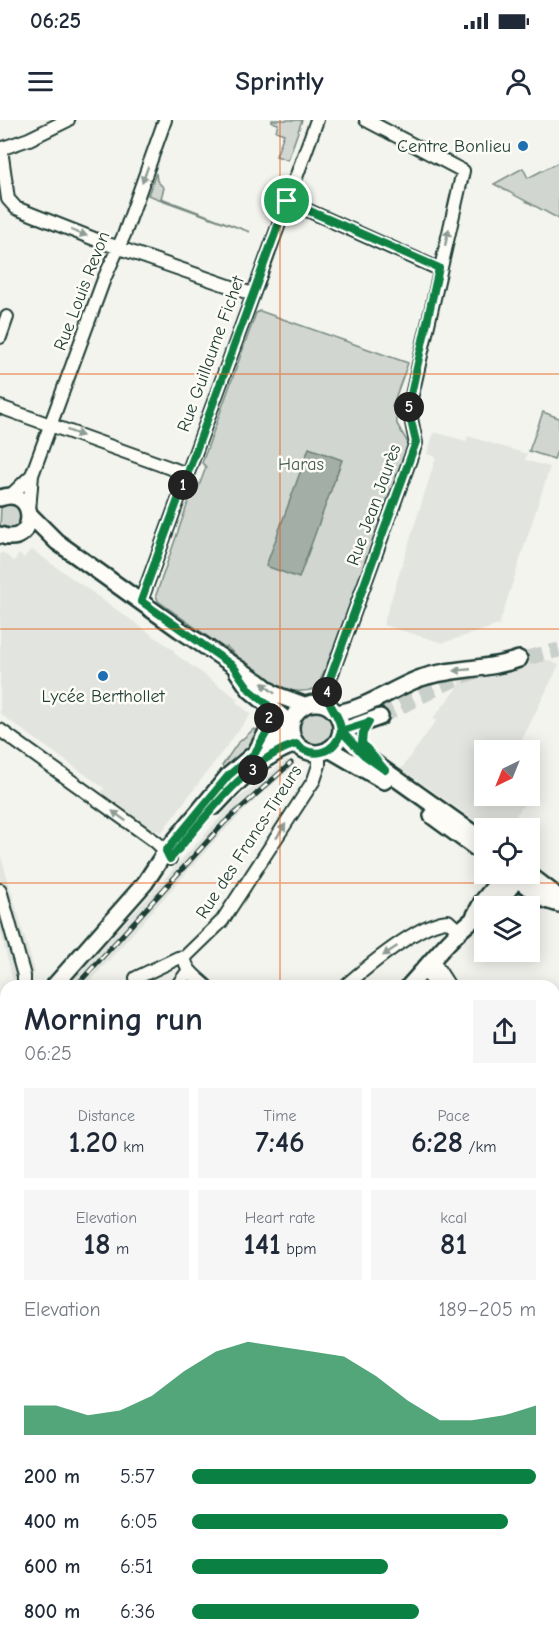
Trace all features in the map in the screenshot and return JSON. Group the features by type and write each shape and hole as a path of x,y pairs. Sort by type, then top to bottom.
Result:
{"main road":[{"path":"4,496 23,501 29,512 57,542 274,694 304,705 322,703 333,710 340,722 341,731 335,744 324,751 306,752 268,705 250,690 233,666"},
{"path":"5,537 28,525 29,512"},
{"path":"5,537 57,542"},
{"path":"333,710 361,708 418,679 450,671 506,664 519,659"},
{"path":"255,753 269,728 268,705"},
{"path":"168,855 247,774 277,753 292,733 293,717 304,705"},
{"path":"341,731 374,720 363,733 362,743 385,770"},
{"path":"341,731 364,755 474,834"},
{"path":"59,980 145,883 228,776 255,753 292,733"},
{"path":"324,751 386,783 474,847"},
{"path":"489,896 503,884"},
{"path":"502,896 511,884"},
{"path":"536,884 552,892 559,902"},
{"path":"415,980 474,920"}],"street":[{"path":"68,120 29,139 0,149 8,199 16,208 252,294"},
{"name":"Rue Guillaume Fichet","path":"141,601 317,120"},
{"name":"Rue Jean Jaurès","path":"333,710 326,699 327,687 416,442 408,408 463,171 366,120"},
{"name":"Rue Louis Revon","path":"29,512 32,475 163,122"},
{"path":"287,201 439,268"},
{"path":"0,338 7,316"},
{"path":"0,407 187,474"},
{"name":"Rue Louis Revon","path":"4,496 32,475"},
{"path":"0,730 168,855"},
{"name":"Rue des Francs-Tireurs","path":"136,978 178,958 187,964 218,926 314,780 324,751"},
{"path":"0,890 24,980"},
{"path":"352,980 381,957 423,929 437,923 456,936"},
{"path":"180,980 187,964 201,980"},
{"path":"428,966 435,980"},
{"path":"428,966 443,980"}],"shaded area":[{"path":"434,432 466,441 468,436 527,454 525,460 550,467 499,625 443,643 383,625 436,457 427,454"},
{"path":"309,448 342,460 299,578 266,566"},
{"name":"Lycée Berthollet","path":"31,549 175,651 174,653 238,699 236,702 251,714 161,833 157,830 155,832 101,792 104,788 0,714 0,554 2,552 14,561 19,554 24,558"},
{"path":"545,659 559,665 522,740 474,740 474,806 523,806 514,818 474,820 401,769 436,721 433,718 458,687 459,679"},
{"path":"287,760 295,765 257,798 219,836 91,980 73,980 235,801"},
{"path":"0,853 35,972 26,980 13,980 0,930"}],"green space":[{"path":"272,120 302,120 288,160 276,156 284,134 276,131 278,124"},
{"path":"559,162 559,219 494,184 523,168 528,178"},
{"path":"156,173 157,181 164,188 161,198 250,232 148,195"},
{"name":"Haras","path":"260,311 408,363 392,407 396,409 397,424 408,443 406,450 343,626 317,688 303,691 291,691 267,681 227,647 224,648 158,601 156,595 192,491 198,489 206,467 202,463 256,313"},
{"path":"543,412 559,418 559,446 554,459 529,451"},
{"path":"1,504 14,504 21,509 23,521 15,531 0,530"},
{"path":"318,708 332,714 338,728 332,742 318,748 304,742 298,728 304,714"},
{"path":"254,729 263,733 225,769 222,766 237,744"}],"tunnel":[{"path":"506,663 559,650"},
{"path":"380,717 451,681 477,671"}],"railway":[{"path":"81,980 224,823 291,763"}],"place":[{"name":"Centre Bonlieu","path":"523,146"},
{"name":"Lycée Berthollet","path":"103,676"}],"route":[{"path":"287,201 141,601 233,666 250,690 268,705 269,728 255,753 228,776 166,851 170,859 239,781 289,746 296,744 306,752 324,752 335,744 341,731 364,755 385,770 366,751 362,743 362,736 369,722 341,731 337,713 326,699 327,687 416,442 408,408 439,268 287,201"}]}
